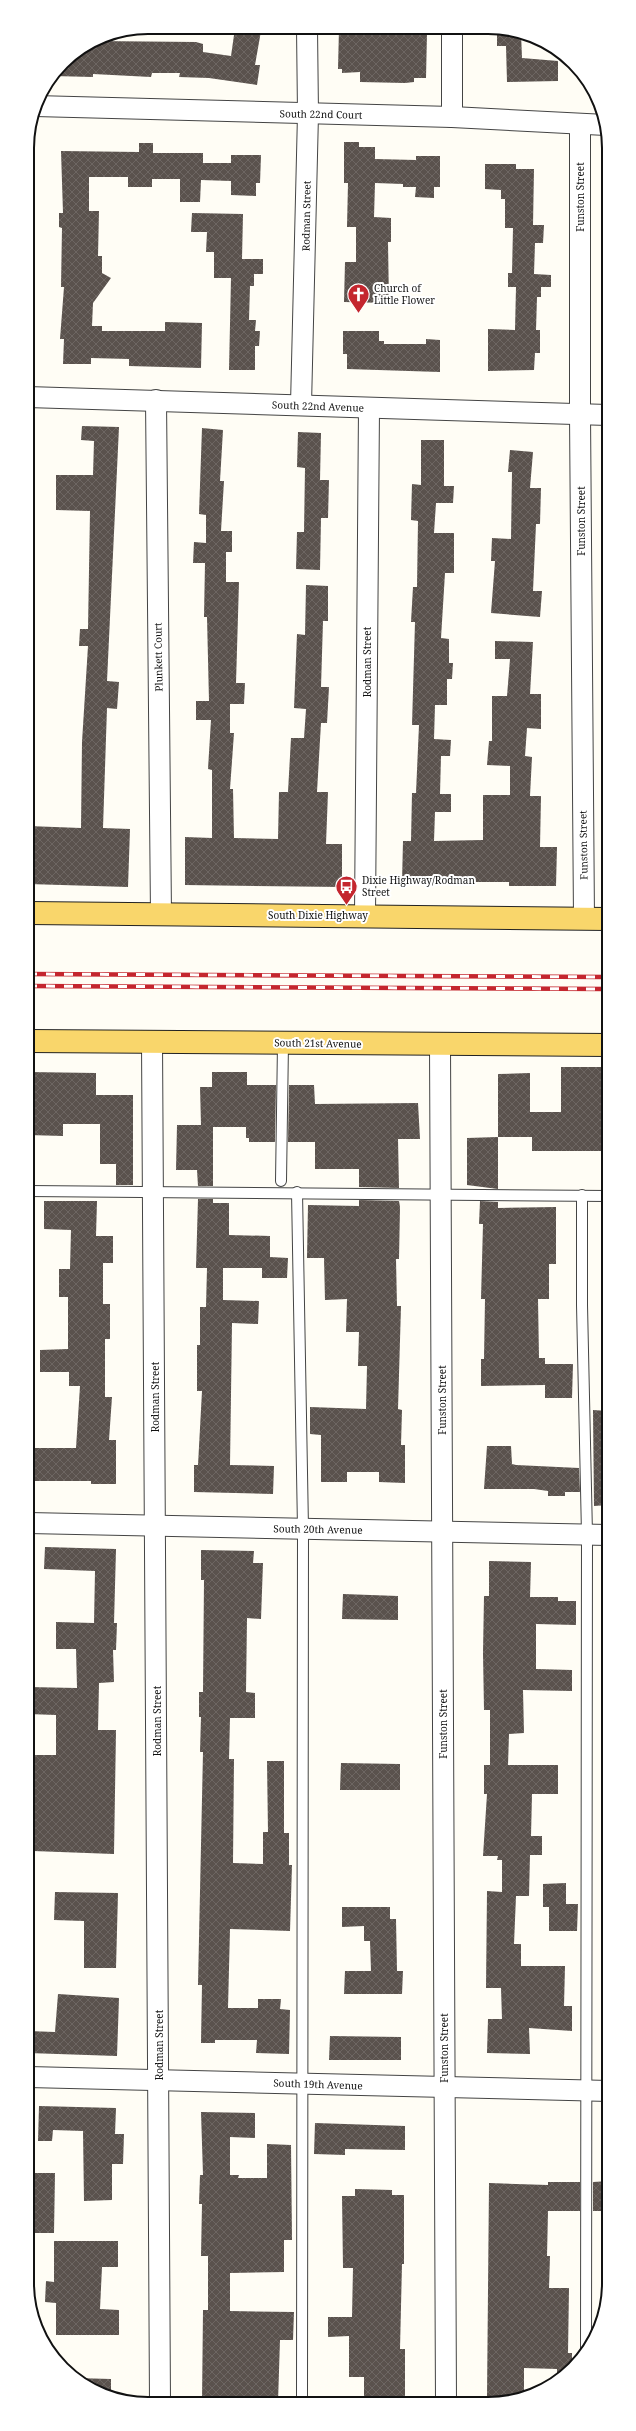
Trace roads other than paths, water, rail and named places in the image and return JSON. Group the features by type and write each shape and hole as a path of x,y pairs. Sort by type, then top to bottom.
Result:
{"main road":[{"name":"South Dixie Highway","path":"34,913 602,919"},
{"name":"South 21st Avenue","path":"34,1041 602,1045"}],"street":[{"name":"Rodman Street","path":"301,405 308,114 307,34"},
{"path":"452,34 452,117"},
{"name":"South 22nd Court","path":"42,106 452,117 599,124"},
{"name":"Funston Street","path":"580,124 580,415 584,919"},
{"name":"South 22nd Avenue","path":"34,397 602,415"},
{"name":"Plunkett Court","path":"156,400 161,914"},
{"name":"Rodman Street","path":"365,916 369,408"},
{"name":"Rodman Street","path":"152,1041 160,2397"},
{"name":"Funston Street","path":"440,1045 446,2397"},
{"name":"South 20th Avenue","path":"34,1523 602,1535"},
{"name":"South 19th Avenue","path":"34,2078 159,2079 445,2089 602,2091"}],"lane":[{"path":"281,1181 283,1042"},
{"path":"34,1191 297,1192 602,1196"},
{"path":"297,1192 302,1528 302,2397"},
{"path":"582,1195 582,1305 587,1534 585,2090 586,2342"}],"railway":[{"path":"34,974 602,977"},
{"path":"34,986 602,989"}],"place":[{"name":"Church of Little Flower","path":"358,314"},
{"name":"Dixie Highway/Rodman Street","path":"347,906"}]}
